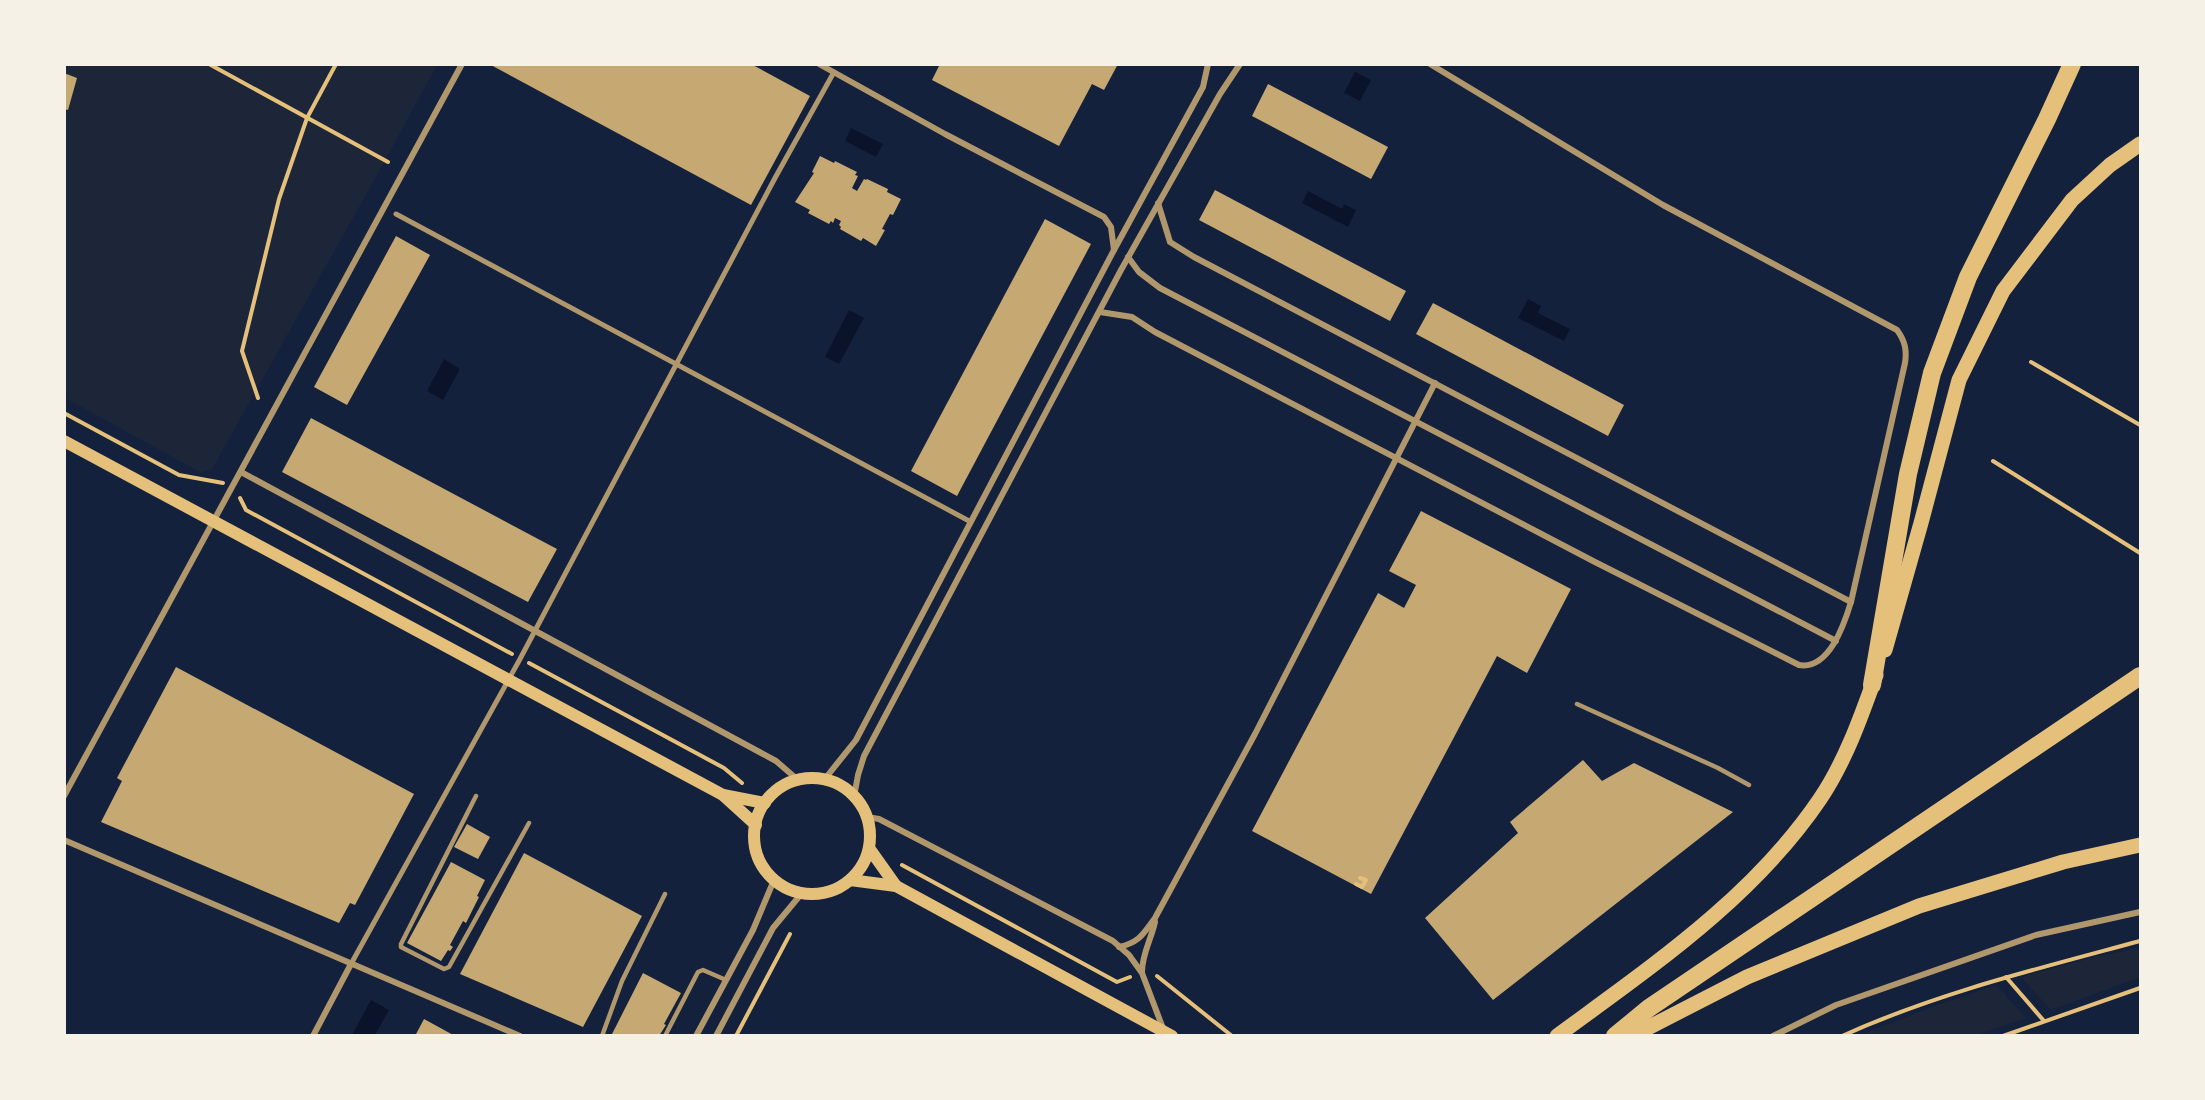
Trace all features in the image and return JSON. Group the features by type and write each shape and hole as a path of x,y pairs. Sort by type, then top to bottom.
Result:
{"highway":[{"path":"1872,685 1908,474 1932,373 1968,278 2072,64"},
{"path":"1615,1035 1649,1008 2140,676"}],"main road":[{"path":"1557,1035 1703,924 1748,885 1788,843 1821,797 1849,744 1899,605 1959,380 2003,291 2072,200 2110,165 2140,144"},
{"path":"64,441 723,795 756,825"},
{"path":"811,778 824,780 846,789 854,797 867,818 870,832 869,848 865,860 850,880 827,892 802,893 774,880 762,867 756,851 754,833 758,816 770,796 783,786 811,778"},
{"path":"723,795 765,803"},
{"path":"1632,1035 1746,977 1919,906 2063,862 2140,845"},
{"path":"869,848 896,886"},
{"path":"850,880 896,886 1168,1033"}],"street":[{"path":"64,796 462,64"},
{"path":"819,64 965,145 1104,217 1111,226 1114,250"},
{"path":"824,780 856,740 1114,250 1203,87 1208,64"},
{"path":"854,797 864,756 1128,257 1220,94 1240,64"},
{"path":"1100,312 1132,317 1155,332 1595,562 1799,665 1808,667 1816,663 1842,631 1851,602 1905,363 1905,345 1897,330 1663,205 1430,64"},
{"path":"314,1035 535,632 775,178 834,72"},
{"path":"1158,203 1170,242 1194,256 1851,602"},
{"path":"396,214 971,522"},
{"path":"1128,257 1139,272 1160,288 1836,641"},
{"path":"1119,947 1139,940 1155,918 1245,754 1435,383"},
{"path":"241,472 776,761 798,780"},
{"path":"867,818 879,819 1113,941 1142,973 1168,1033"},
{"path":"64,840 520,1035"},
{"path":"696,1035 753,930 774,880"},
{"path":"716,1035 773,928 802,893"},
{"path":"1773,1035 1836,1005 2036,935 2140,912"},
{"path":"1142,973 1144,951 1153,932 1155,918"}],"lane":[{"path":"1577,704 1718,768 1749,785"},
{"path":"476,796 401,941 401,947 444,969 449,967 529,823"},
{"path":"602,1035 622,981 664,894"},
{"path":"665,1035 698,972 703,970 726,980"}],"path":[{"path":"209,64 388,162"},
{"path":"258,398 242,351 279,198 307,118 336,64"},
{"path":"2031,362 2140,425"},
{"path":"64,413 179,475 234,485 246,510 724,768 765,803"},
{"path":"1993,461 2140,553"},
{"path":"900,864 1117,982 1142,973 1154,974 1232,1035"},
{"path":"1355,887 1362,887 1366,880 1360,878"},
{"path":"736,1035 790,934"},
{"path":"1842,1035 1872,1022 2006,977 2140,941"},
{"path":"2006,977 2044,1022"},
{"path":"2003,1035 2140,988"}],"shaded area":[{"path":"64,65 437,65 212,469 200,472 65,398"},
{"path":"1355,72 1371,80 1360,101 1344,93"},
{"path":"851,128 883,144 876,157 845,141"},
{"path":"1308,191 1342,209 1344,204 1356,210 1348,227 1302,203"},
{"path":"1528,299 1541,306 1538,313 1570,329 1564,341 1518,318"},
{"path":"849,310 864,318 839,364 825,357"},
{"path":"444,359 460,369 443,400 427,391"},
{"path":"2140,948 2140,977 2051,1010 2021,977 2095,957"},
{"path":"1996,985 2026,1018 1976,1035 1860,1035 1924,1010"},
{"path":"371,1000 389,1010 375,1035 352,1035"}],"building":[{"path":"489,64 751,64 810,96 751,205"},
{"path":"940,64 1118,64 1104,90 1092,84 1059,146 932,80"},
{"path":"64,73 77,78 68,110 64,109"},
{"path":"1268,84 1388,147 1371,179 1252,116"},
{"path":"820,156 857,172 855,175 858,176 852,188 857,191 864,179 867,179 888,189 887,192 901,199 893,215 890,214 882,229 885,230 876,246 863,238 861,241 840,229 841,221 835,218 833,223 831,221 829,224 808,213 810,210 795,202 814,173 812,172"},
{"path":"1215,190 1406,291 1390,321 1199,220"},
{"path":"1045,219 1091,244 957,496 911,471"},
{"path":"396,236 430,255 347,405 314,387"},
{"path":"1433,303 1624,405 1608,436 1416,334"},
{"path":"311,418 557,549 528,602 282,472"},
{"path":"1421,511 1571,589 1527,673 1497,656 1371,894 1252,831 1378,593 1404,608 1416,585 1389,571"},
{"path":"176,667 414,794 355,905 350,903 339,923 101,822 122,781 117,778"},
{"path":"1583,760 1602,781 1634,763 1733,812 1493,1000 1425,918 1518,833 1510,822"},
{"path":"467,824 490,837 478,859 454,847"},
{"path":"524,853 642,916 583,1027 460,974"},
{"path":"451,862 485,880 466,923 463,921 450,945 453,947 450,951 448,950 441,961 407,943"},
{"path":"643,973 681,993 664,1024 666,1025 659,1036 611,1036"},
{"path":"424,1019 455,1036 415,1036"}]}
